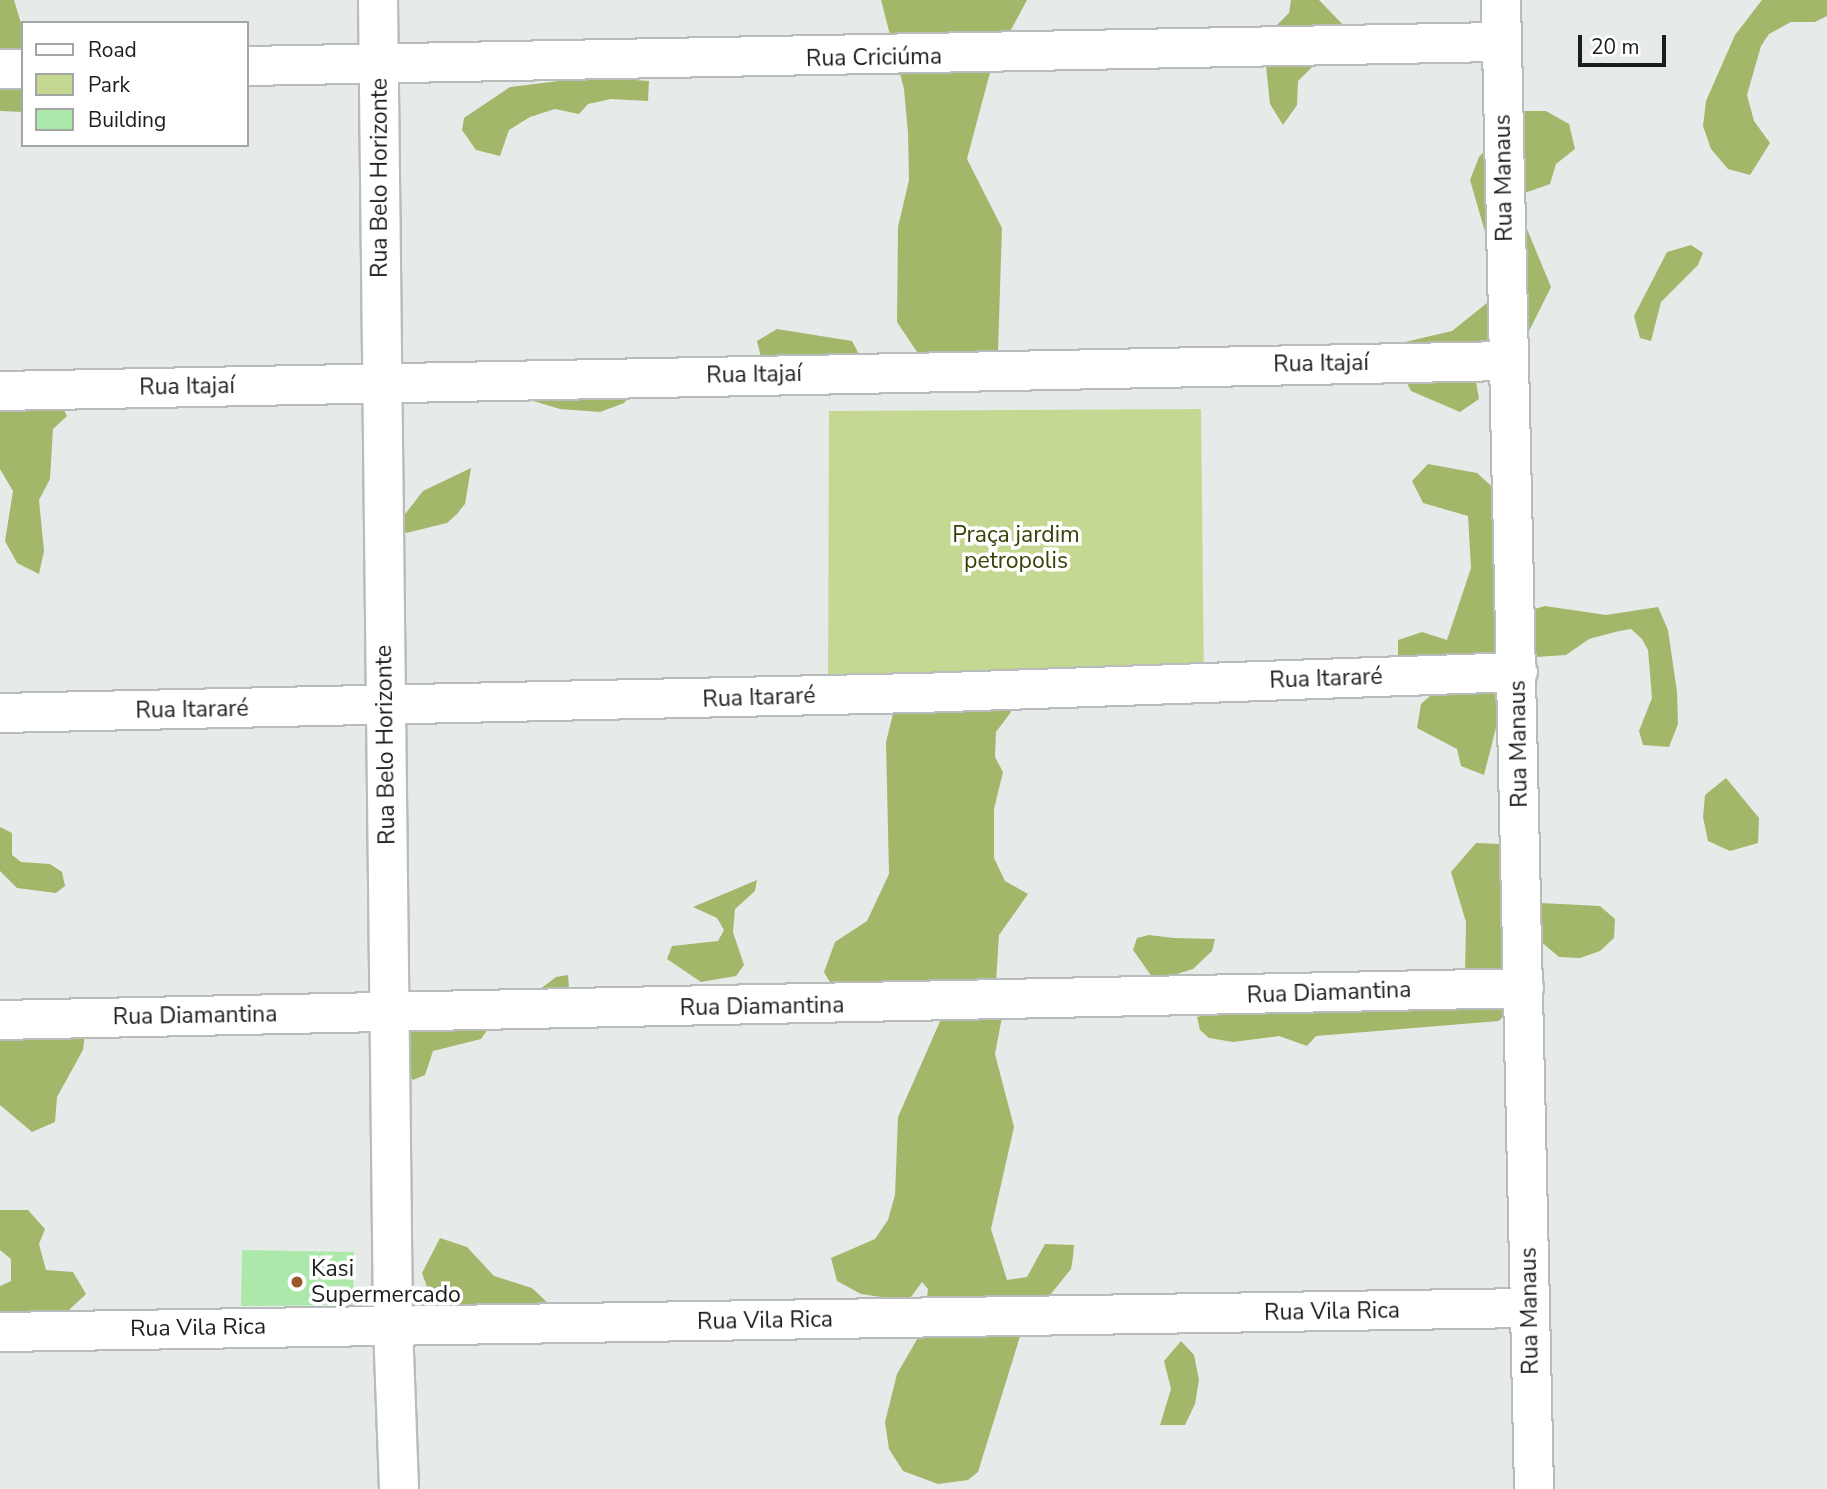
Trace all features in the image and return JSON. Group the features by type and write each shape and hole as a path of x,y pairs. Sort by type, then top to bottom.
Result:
{"street":[{"name":"Rua Belo Horizonte","path":"377,0 393,1325 400,1489"},
{"name":"Rua Manaus","path":"1501,0 1508,361 1518,672 1534,1489"},
{"name":"Rua Criciúma","path":"248,66 1501,42"},
{"path":"0,69 21,69"},
{"name":"Rua Itajaí","path":"0,391 1508,361"},
{"name":"Rua Itararé","path":"0,713 386,708 1518,672"},
{"name":"Rua Diamantina","path":"0,1020 1524,988"},
{"name":"Rua Vila Rica","path":"0,1332 1531,1308"}],"green space":[{"path":"0,0 14,0 21,23 21,112 0,111"},
{"path":"881,0 1027,0 992,65 967,159 1002,228 998,352 962,364 921,358 897,322 898,227 909,180 908,133 904,89"},
{"path":"1291,0 1319,0 1349,31 1298,81 1297,105 1283,125 1270,104 1265,57 1269,33 1289,13"},
{"path":"1762,0 1827,0 1827,16 1815,22 1791,22 1769,34 1761,46 1747,95 1754,121 1770,143 1750,175 1728,169 1711,149 1703,126 1706,101 1735,35"},
{"path":"592,77 649,81 648,101 611,99 588,104 579,114 555,109 530,117 509,130 500,156 476,150 462,130 464,118 510,87"},
{"path":"1519,111 1546,111 1569,124 1575,149 1556,164 1550,184 1522,194 1522,217 1551,287 1524,341 1475,376 1479,399 1460,412 1411,391 1400,370 1405,342 1452,331 1492,299 1490,249 1470,180 1479,157"},
{"path":"1691,245 1703,253 1698,265 1661,302 1651,341 1640,338 1634,316 1667,252"},
{"path":"777,329 852,341 861,358 764,369 757,341"},
{"path":"0,392 56,394 67,416 53,429 50,479 39,500 44,551 39,574 17,563 5,541 13,491 0,469"},
{"path":"631,394 624,403 600,412 560,409 520,397"},
{"name":"Praça jardim petropolis","path":"1201,409 1204,688 828,687 829,411"},
{"path":"1428,464 1477,473 1497,491 1498,720 1484,775 1461,766 1457,749 1417,728 1421,704 1439,688 1398,663 1398,640 1422,632 1447,640 1471,568 1468,516 1423,503 1412,481"},
{"path":"471,468 465,504 457,514 447,523 406,533 399,522 423,491"},
{"path":"1545,606 1606,615 1658,607 1668,630 1677,692 1678,724 1669,747 1643,745 1639,731 1652,698 1648,650 1642,639 1631,629 1619,631 1589,639 1566,655 1536,657 1526,653 1531,610"},
{"path":"1012,700 1011,712 996,732 995,757 1003,772 994,809 994,858 1005,881 1028,894 999,935 996,982 1004,1007 995,1054 1014,1127 991,1229 1007,1280 1027,1277 1045,1244 1074,1245 1073,1257 1071,1269 1022,1330 978,1472 968,1480 938,1484 903,1471 889,1449 885,1422 897,1374 923,1329 928,1289 922,1282 908,1301 861,1294 837,1281 831,1258 875,1239 888,1220 895,1195 898,1117 945,1010 831,984 824,972 835,942 867,921 889,874 886,742 893,714 906,708"},
{"path":"1726,778 1759,818 1758,843 1730,851 1708,841 1703,817 1705,795"},
{"path":"0,827 12,833 12,855 21,862 50,864 62,872 65,886 56,893 17,888 0,871"},
{"path":"1476,843 1502,844 1507,1011 1499,1021 1316,1036 1307,1046 1279,1036 1233,1042 1209,1038 1200,1030 1197,1017 1208,1014 1465,973 1466,922 1451,872"},
{"path":"757,880 755,891 735,909 733,932 744,965 736,976 701,982 667,959 672,946 718,941 724,930 717,918 693,907"},
{"path":"1535,905 1600,906 1615,919 1614,938 1600,951 1580,958 1559,957 1539,940"},
{"path":"1149,935 1215,939 1212,951 1193,969 1155,981 1133,950 1137,938"},
{"path":"568,975 569,987 560,995 488,1029 481,1039 433,1051 425,1075 413,1080 406,1070 408,1021 535,993 556,977"},
{"path":"0,1014 86,1025 83,1050 57,1097 55,1122 32,1132 0,1105"},
{"path":"0,1210 28,1210 45,1229 39,1244 46,1270 73,1272 86,1294 68,1311 0,1331 0,1286 11,1281 11,1259 0,1250"},
{"path":"440,1238 467,1247 494,1276 532,1288 550,1305 436,1312 422,1273"},
{"path":"1181,1341 1194,1355 1199,1380 1195,1404 1185,1425 1160,1425 1171,1389 1164,1361"}],"building":[{"name":"Kasi Supermercado","path":"242,1250 354,1252 353,1305 241,1306"}],"place":[{"name":"Kasi Supermercado","path":"297,1282"}]}
